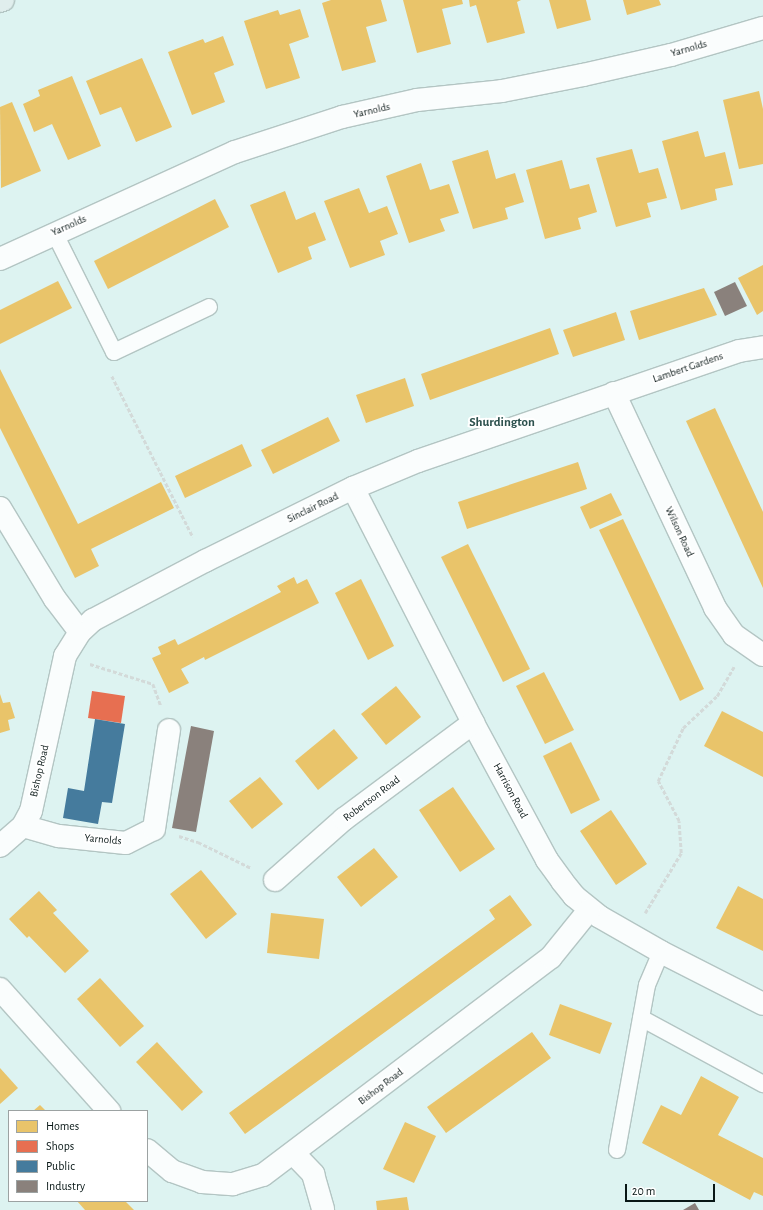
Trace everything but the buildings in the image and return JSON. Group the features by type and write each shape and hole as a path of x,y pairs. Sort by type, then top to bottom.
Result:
{"street":[{"name":"Yarnolds","path":"0,259 54,232 235,152 342,117 417,100 502,92 671,55 763,28"},
{"name":"Lambert Gardens","path":"614,393 738,351 763,347"},
{"name":"Sinclair Road","path":"57,685 65,656 80,632 93,620 205,561 353,488 418,461 614,393"},
{"name":"Wilson Road","path":"614,393 716,608 734,635 755,650"},
{"name":"Harrison Road","path":"353,488 473,723 547,860 574,896 589,910 661,952 763,1004"},
{"path":"0,508 55,599 80,632"},
{"name":"Bishop Road","path":"0,846 23,826 31,811 57,685"},
{"name":"Robertson Road","path":"275,880 344,819 473,723"},
{"path":"154,829 169,730"},
{"name":"Yarnolds","path":"23,826 60,836 126,843 154,829"},
{"name":"Bishop Road","path":"148,1151 172,1171 202,1182 218,1184 249,1181 263,1175 294,1154 331,1123 378,1090 551,957 589,910"},
{"path":"0,990 108,1110"},
{"path":"294,1154 313,1174 323,1210"}],"lane":[{"path":"54,232 114,352 209,307"},
{"path":"617,1150 647,985 661,952"},
{"path":"641,1018 763,1084"}],"path":[{"path":"114,352 112,379 205,561"},
{"path":"632,935 681,853 679,821 658,781 683,728 717,696 755,650"},
{"path":"65,656 153,684 169,730"},
{"path":"154,829 198,842 275,880"}],"district":[{"name":"Shurdington","path":"502,423"}]}
